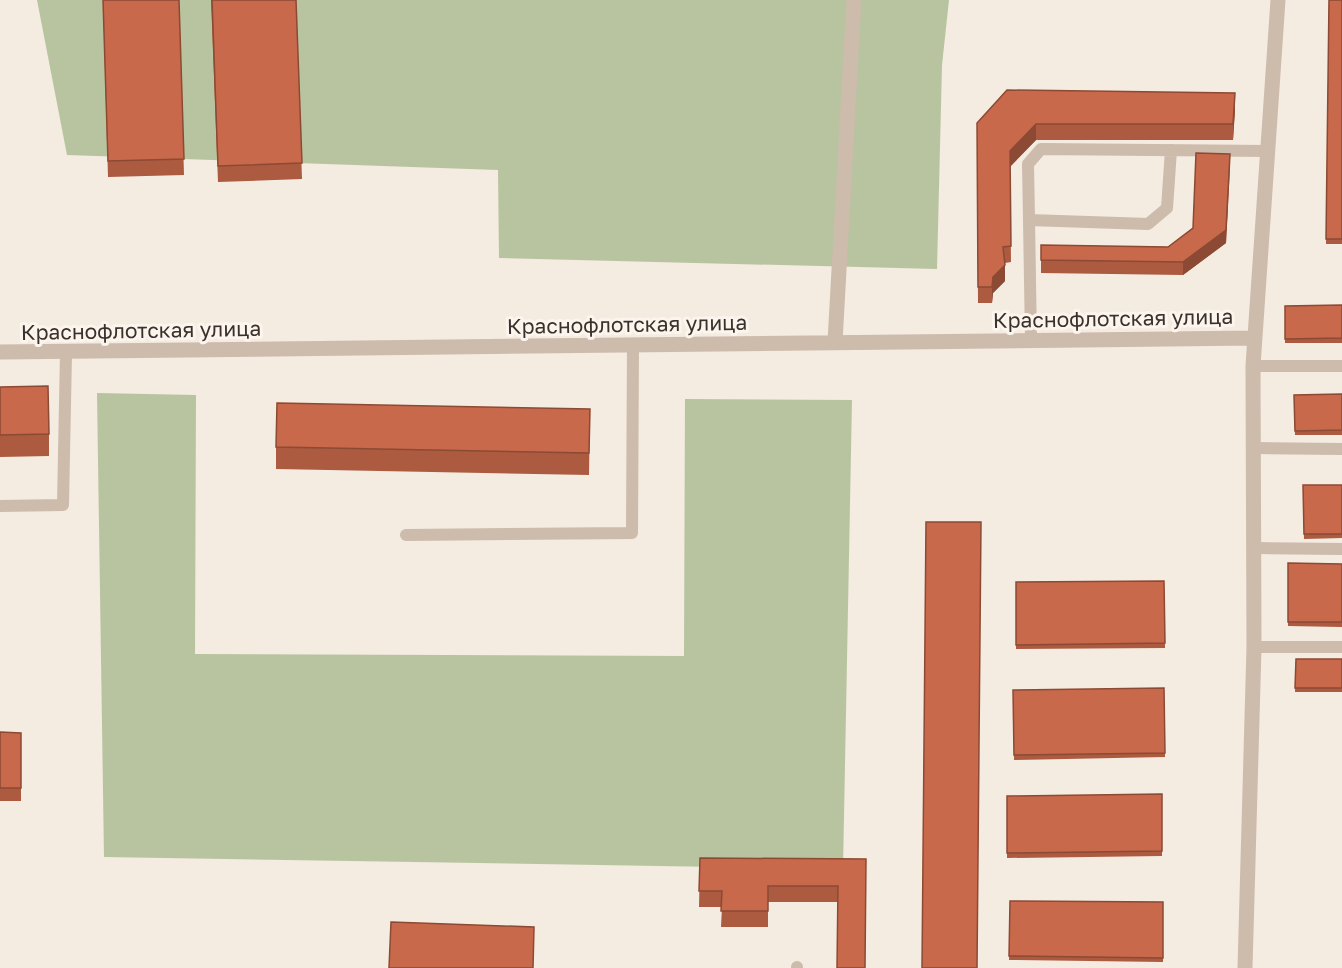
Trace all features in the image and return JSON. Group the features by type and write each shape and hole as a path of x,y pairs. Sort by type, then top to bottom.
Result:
{"street":[{"path":"835,342 854,0"},
{"path":"1245,968 1254,647 1253,366 1278,0"},
{"name":"Краснофлотская улица","path":"0,352 1254,338"}],"lane":[{"path":"1031,340 1028,164 1041,149 1267,151"},
{"path":"1029,220 1148,224 1167,208 1170,150"},
{"path":"406,535 632,533 633,344"},
{"path":"0,506 63,505 66,353"},
{"path":"1253,366 1342,366"},
{"path":"1254,448 1342,449"},
{"path":"1254,548 1342,549"},
{"path":"1254,647 1342,647"}],"green space":[{"path":"37,0 949,0 942,65 937,269 499,258 498,170 67,155"},
{"path":"97,393 196,395 195,654 684,656 685,399 852,400 843,869 104,857"}],"building":[{"path":"103,0 179,0 184,159 108,161"},
{"path":"212,0 296,0 302,163 218,166"},
{"path":"1329,0 1342,0 1342,239 1326,239"},
{"path":"1007,90 1235,93 1233,124 1036,124 1010,151 1011,246 1003,247 1005,265 993,277 992,287 978,287 977,123"},
{"path":"1196,153 1230,154 1226,230 1183,262 1041,260 1041,245 1168,247 1193,228"},
{"path":"1342,305 1342,338 1285,339 1285,306"},
{"path":"48,386 49,434 0,435 0,387"},
{"path":"1342,394 1342,430 1295,431 1294,395"},
{"path":"277,403 590,409 589,453 276,447"},
{"path":"1303,485 1342,485 1342,534 1304,534"},
{"path":"926,522 981,522 977,968 922,968"},
{"path":"1288,563 1342,564 1342,622 1288,622"},
{"path":"1164,581 1165,643 1016,645 1016,582"},
{"path":"1296,659 1342,659 1342,688 1295,688"},
{"path":"1164,688 1165,753 1014,755 1013,690"},
{"path":"0,732 21,733 21,788 0,788"},
{"path":"1162,794 1162,851 1007,853 1007,796"},
{"path":"700,858 866,859 865,968 837,968 838,886 768,886 768,911 721,911 722,891 699,891"},
{"path":"1010,901 1163,902 1163,958 1009,956"},
{"path":"391,922 534,927 533,968 389,968"}]}
